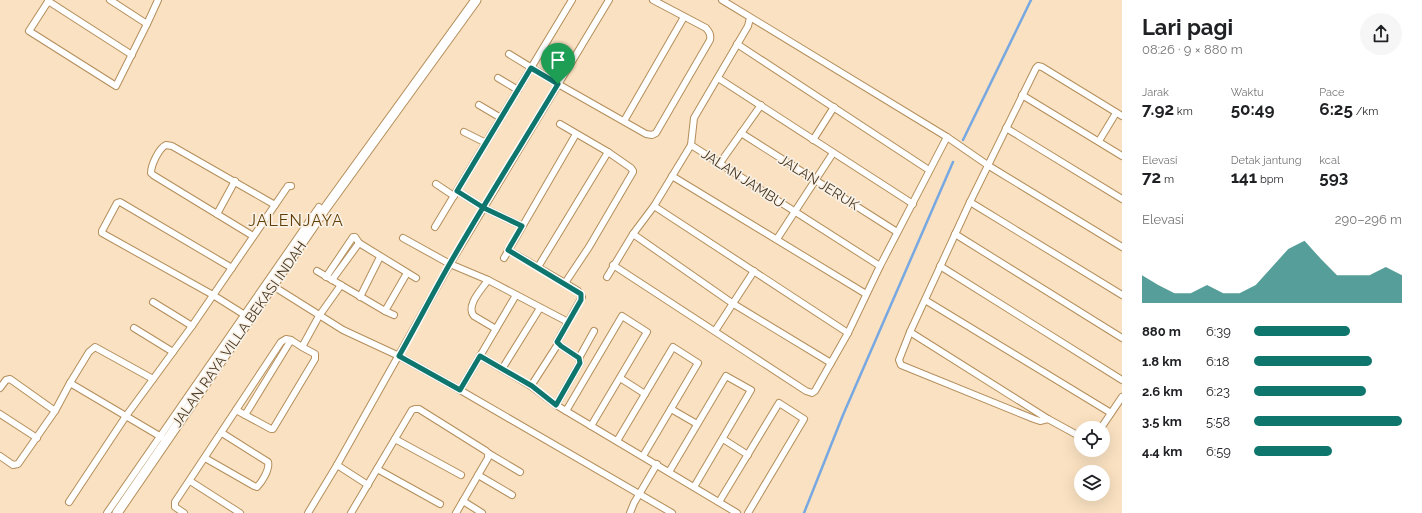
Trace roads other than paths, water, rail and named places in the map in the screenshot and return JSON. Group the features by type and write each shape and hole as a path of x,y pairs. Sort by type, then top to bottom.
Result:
{"main road":[{"name":"JALAN RAYA VILLA BEKASI INDAH","path":"117,513 163,438 476,0"}],"street":[{"path":"40,0 47,2 132,55"},
{"path":"110,0 147,24"},
{"path":"47,2 29,31 116,86 158,0"},
{"path":"435,227 572,0"},
{"path":"308,513 337,465 450,264 608,0"},
{"path":"509,54 558,84 648,135 652,135 656,133 710,40 709,32 702,25 653,0"},
{"path":"722,0 947,137 989,166 1122,247"},
{"path":"624,121 684,17"},
{"path":"606,277 633,234 654,206 691,145 694,118 748,26 750,18"},
{"path":"737,44 929,170"},
{"path":"1048,420 1034,420 901,365 899,360 910,332 970,202 1036,68 1040,66 1122,116"},
{"path":"498,78 518,90"},
{"path":"718,78 913,204"},
{"path":"1022,95 1122,156"},
{"path":"479,105 501,118"},
{"path":"720,163 761,105"},
{"path":"813,140 834,107"},
{"path":"1099,141 1116,112"},
{"path":"560,124 608,152 631,168 633,172 589,247 565,283"},
{"path":"1006,128 1122,199"},
{"path":"464,132 486,143"},
{"name":"JALAN JERUK","path":"741,133 897,232"},
{"path":"504,258 576,134"},
{"path":"613,265 810,392 815,392 848,333 897,232 947,137"},
{"path":"253,236 151,173 151,168 162,147 166,145 172,146 275,204"},
{"name":"JALAN JAMBU","path":"691,145 880,266"},
{"path":"538,268 608,152"},
{"path":"777,239 833,153"},
{"path":"672,176 866,294"},
{"path":"217,214 235,181"},
{"path":"436,184 522,226"},
{"path":"69,502 126,416 192,326 275,204 288,186 291,186"},
{"path":"232,268 118,202 102,231 102,233 154,264 213,295 248,317 319,207"},
{"path":"970,202 1122,295"},
{"path":"654,206 848,333"},
{"path":"633,234 732,303 831,363"},
{"path":"955,234 1122,338"},
{"path":"326,277 353,237 355,237 359,243 416,278"},
{"path":"403,238 450,264 488,280 568,322"},
{"path":"332,280 359,243"},
{"path":"508,250 578,291 582,297 557,340 558,344 532,386"},
{"path":"360,297 380,257"},
{"path":"940,266 1122,380"},
{"path":"317,271 360,297 394,315"},
{"path":"715,330 754,271"},
{"path":"385,311 407,273"},
{"path":"488,280 473,303 471,309 474,316 496,329"},
{"path":"273,286 343,330 399,356 672,513"},
{"path":"302,347 319,316 341,286"},
{"path":"460,390 516,295"},
{"path":"925,300 1111,412"},
{"path":"153,302 192,326"},
{"path":"502,369 540,308"},
{"path":"566,411 622,316 647,332 591,426"},
{"path":"134,328 173,352"},
{"path":"556,405 580,363 579,358 594,331"},
{"path":"910,332 1048,420 1074,433"},
{"path":"184,513 174,505 222,433 236,410 281,342 286,339 291,340 315,354 315,359 273,429 236,410"},
{"path":"245,415 291,340"},
{"path":"558,344 579,358"},
{"path":"0,456 15,466 18,464 55,411 89,352 95,347 153,379"},
{"path":"617,441 674,347 698,363 643,456"},
{"path":"480,356 532,386 556,405 737,513"},
{"path":"669,472 726,376 751,390 694,487"},
{"path":"620,378 645,394"},
{"path":"0,388 6,380 10,379 55,411"},
{"path":"70,383 163,438 107,513"},
{"path":"1105,421 1122,397"},
{"path":"719,502 779,403 804,419 748,513"},
{"path":"351,513 412,410 415,409 419,409 520,472"},
{"path":"671,409 697,424"},
{"path":"0,414 37,438"},
{"path":"205,458 254,486 257,487 260,485 269,466 268,462 222,433"},
{"path":"395,439 461,475"},
{"path":"723,439 748,455"},
{"path":"456,513 488,458 488,453"},
{"path":"630,513 634,503 657,464"},
{"path":"337,465 368,485"},
{"path":"377,469 440,504"},
{"path":"478,475 512,494"},
{"path":"190,481 240,513"},
{"path":"463,501 482,513"}],"waterway":[{"path":"963,140 1031,0"},
{"path":"804,513 843,415 953,162"}],"district":[{"name":"JALENJAYA","path":"296,220"}]}
